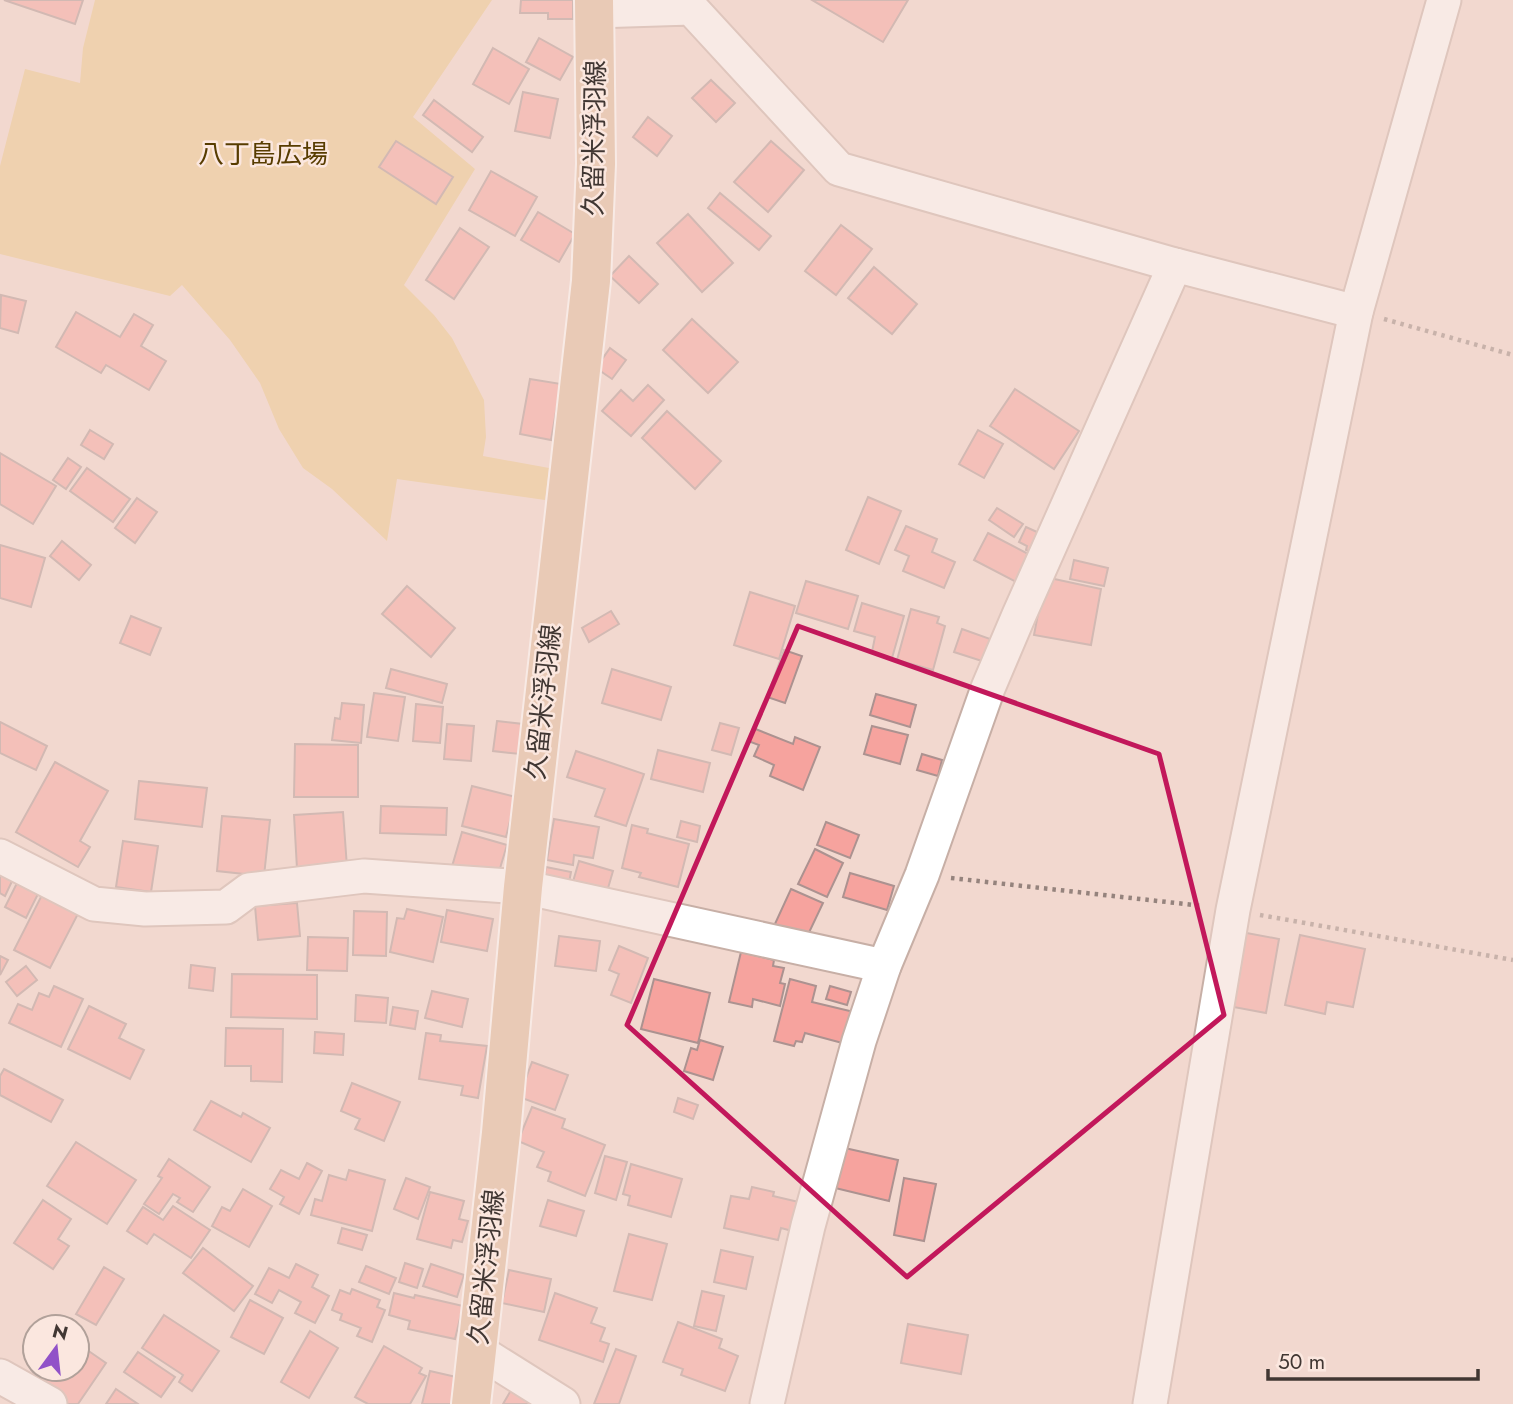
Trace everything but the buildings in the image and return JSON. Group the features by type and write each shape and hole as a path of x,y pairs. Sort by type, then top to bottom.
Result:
{"main road":[{"name":"久留米浮羽線","path":"471,1404 501,1133 523,887 591,281 596,164 595,5"}],"street":[{"path":"1150,1404 1233,910 1356,312 1444,0"},
{"path":"595,5 691,8 839,169 1175,265 1356,312"},
{"path":"767,1404 808,1226 859,1041 884,966 922,875 988,688 1018,615 1175,265"},
{"path":"0,856 94,904 145,909 226,907 249,890 364,876 523,887 884,966"},
{"path":"477,1350 564,1404"},
{"path":"0,1376 50,1404"}],"path":[{"path":"1356,312 1513,355"}],"highlighted area":[{"path":"798,626 1159,754 1224,1015 907,1277 627,1025"}],"green space":[{"name":"八丁島広場","path":"95,0 492,0 413,117 475,169 404,285 452,338 484,400 486,437 483,456 549,468 545,500 397,479 387,541 332,489 303,468 279,429 260,383 230,340 182,285 170,296 0,254 0,166 25,69 80,83 83,48"}]}
